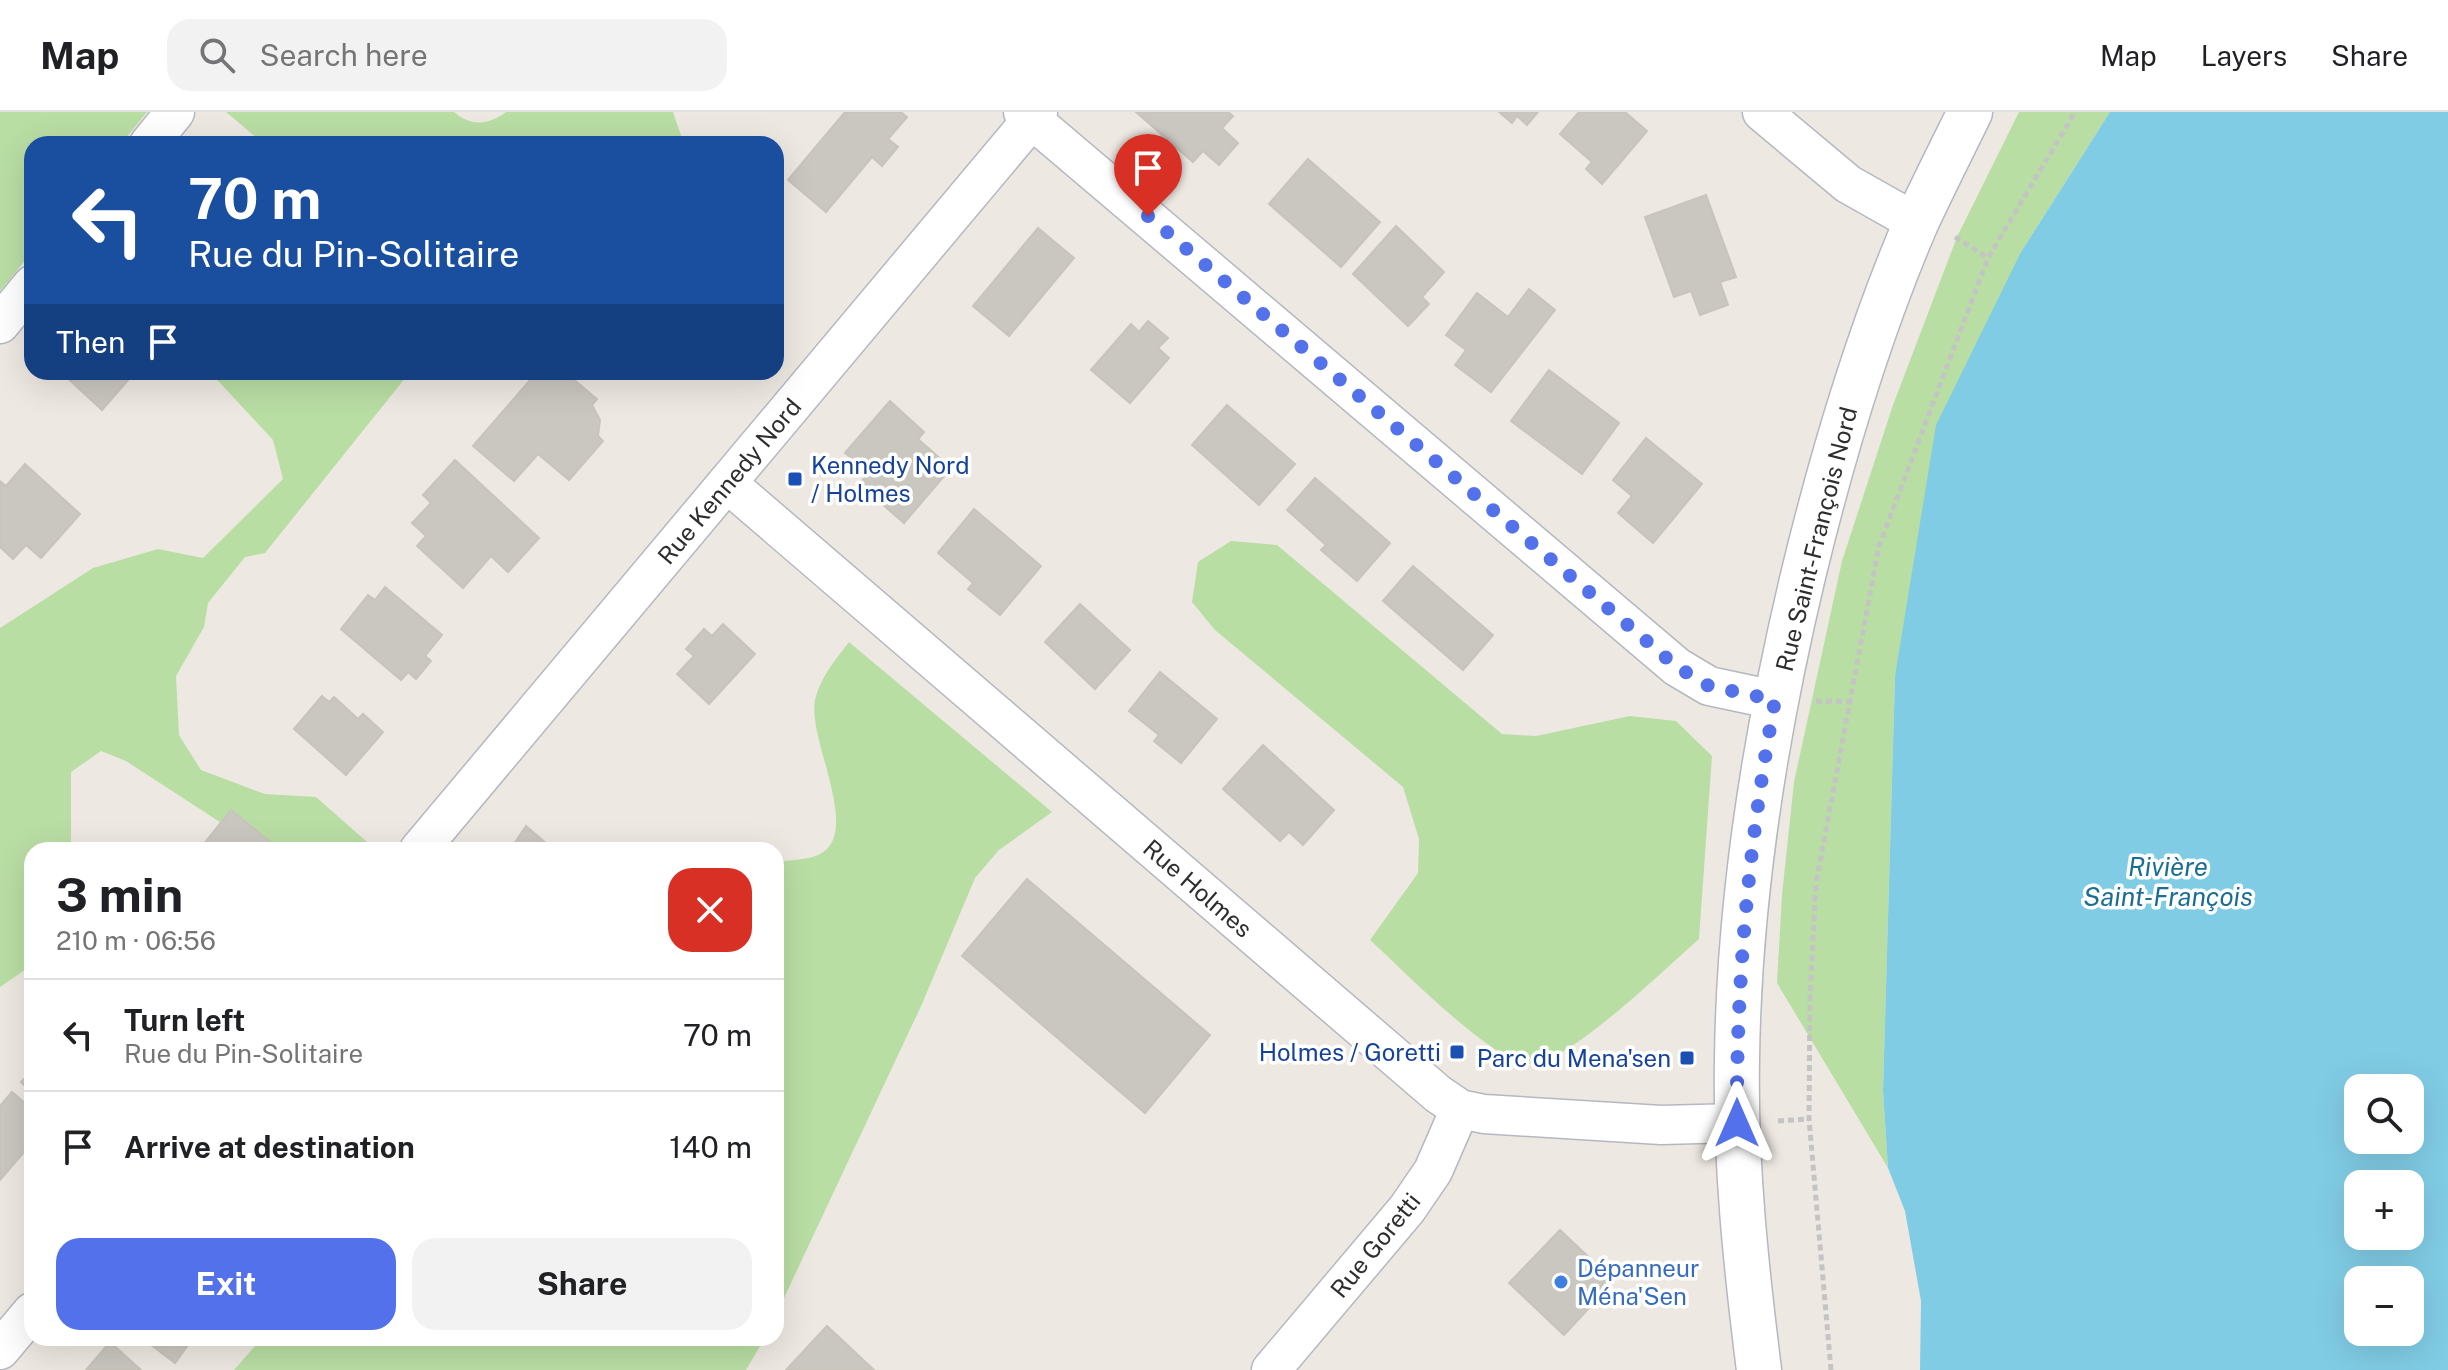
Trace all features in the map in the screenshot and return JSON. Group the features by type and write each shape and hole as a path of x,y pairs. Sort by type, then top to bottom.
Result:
{"street":[{"path":"156,136 175,112"},
{"path":"1762,112 1848,184 1917,223"},
{"name":"Rue Saint-François Nord","path":"1759,1370 1737,1123 1739,987 1745,899 1775,700 1836,448 1862,364 1917,223 1970,112"},
{"path":"1031,114 1677,667 1709,686 1775,700"},
{"name":"Rue Kennedy Nord","path":"426,842 1031,114"},
{"path":"0,324 24,295"},
{"name":"Rue Holmes","path":"727,483 1438,1094 1460,1109 1484,1114 1661,1125 1737,1123"},
{"name":"Rue Goretti","path":"1271,1370 1407,1209 1433,1171 1460,1109"},
{"path":"0,1350 24,1322"}],"path":[{"path":"1831,1370 1809,1119 1816,883 1879,546 1988,258 2075,112"}],"green space":[{"path":"0,112 147,112 128,136 24,136 24,262 0,291"},
{"path":"226,112 454,112 467,120 486,122 506,112 673,112 681,136 254,136"},
{"path":"2019,112 2110,112 2021,252 1895,676 1883,1091 1888,1168 1777,983 1782,895 1794,782 1842,561 1893,405 1957,237"},
{"path":"217,380 404,380 265,553 245,557 208,603 204,627 176,676 179,735 201,770 265,794 316,797 367,842 251,842 126,761 101,751 71,772 71,842 24,842 24,970 0,987 0,628 93,568 158,549 203,558 283,479 273,440"},
{"path":"1231,541 1277,545 1502,734 1536,736 1630,716 1676,721 1712,756 1699,939 1590,1033 1544,1061 1528,1064 1512,1059 1470,1031 1370,940 1418,873 1419,839 1403,787 1215,630 1192,602 1198,562"},
{"path":"849,642 1052,812 999,850 975,878 922,1004 784,1298 784,861 818,855 831,844 836,828 831,785 815,717 817,692 833,662"},
{"path":"255,1346 760,1346 746,1370 234,1370"}],"water":[{"name":"Rivière Saint-François","path":"2110,112 2448,112 2448,1370 1920,1370 1921,1301 1905,1211 1888,1168 1883,1091 1895,676 1936,425 2021,252"}],"building":[{"path":"845,112 901,112 907,117 888,139 898,147 882,166 872,157 826,212 788,180"},
{"path":"1136,112 1228,112 1233,116 1222,128 1238,143 1219,165 1203,151 1193,162"},
{"path":"1499,112 1538,112 1527,125 1517,116 1512,123"},
{"path":"1579,112 1625,112 1647,131 1602,184 1586,169 1592,162 1560,134"},
{"path":"1308,159 1380,222 1341,267 1269,204"},
{"path":"1706,195 1736,277 1720,282 1728,305 1700,315 1691,291 1674,297 1645,217"},
{"path":"1396,226 1444,272 1422,297 1429,304 1408,326 1353,274"},
{"path":"1038,228 1074,258 1009,336 973,306"},
{"path":"1529,289 1555,310 1491,392 1455,365 1466,350 1446,335 1477,293 1508,317"},
{"path":"1148,321 1168,338 1158,348 1169,358 1130,403 1091,370 1131,324 1139,332"},
{"path":"1549,370 1619,423 1582,474 1511,421"},
{"path":"70,380 128,380 102,410"},
{"path":"530,380 574,380 597,399 592,405 600,420 598,436 603,441 569,480 538,454 514,481 473,446"},
{"path":"890,401 924,432 918,439 951,468 904,523 859,484 869,473 845,453"},
{"path":"1227,405 1295,464 1259,505 1192,445"},
{"path":"1646,438 1702,484 1653,543 1618,513 1632,496 1613,480"},
{"path":"455,460 539,538 508,572 491,556 463,588 417,546 426,536 412,523 431,503 423,495"},
{"path":"25,464 80,514 41,558 26,545 13,559 0,547 0,481 6,486"},
{"path":"1315,478 1390,543 1357,581 1321,550 1326,545 1287,510"},
{"path":"974,509 1041,566 1000,615 968,589 973,583 938,553"},
{"path":"1413,566 1493,635 1463,670 1383,601"},
{"path":"385,587 442,635 425,656 431,661 416,679 408,672 401,680 341,629 368,595 375,600"},
{"path":"1080,604 1130,650 1095,689 1045,642"},
{"path":"723,624 755,654 709,704 677,674 694,656 686,649 704,629 712,636"},
{"path":"1160,672 1217,719 1181,763 1154,741 1159,735 1129,711"},
{"path":"322,696 329,702 334,697 358,719 363,714 383,732 346,775 294,729"},
{"path":"1263,745 1334,810 1303,845 1289,832 1280,841 1223,789"},
{"path":"231,810 270,842 205,842"},
{"path":"526,826 545,842 515,842"},
{"path":"1027,879 1210,1035 1145,1113 962,956"},
{"path":"12,1092 24,1102 24,1152 0,1180 0,1106"},
{"name":"Dépanneur Ména'Sen","path":"1560,1230 1614,1281 1564,1335 1509,1283"},
{"path":"827,1326 874,1370 786,1370"},
{"path":"107,1346 114,1346 141,1370 86,1370"},
{"path":"153,1346 187,1346 175,1363"}],"place":[{"name":"Kennedy Nord / Holmes","path":"795,479"},
{"name":"Holmes / Goretti","path":"1457,1052"},
{"name":"Parc du Mena'sen","path":"1687,1058"},
{"name":"Dépanneur Ména'Sen","path":"1561,1282"}],"route":[{"path":"1148,216 1677,667 1709,686 1775,700 1745,899 1739,987 1737,1123"}]}
